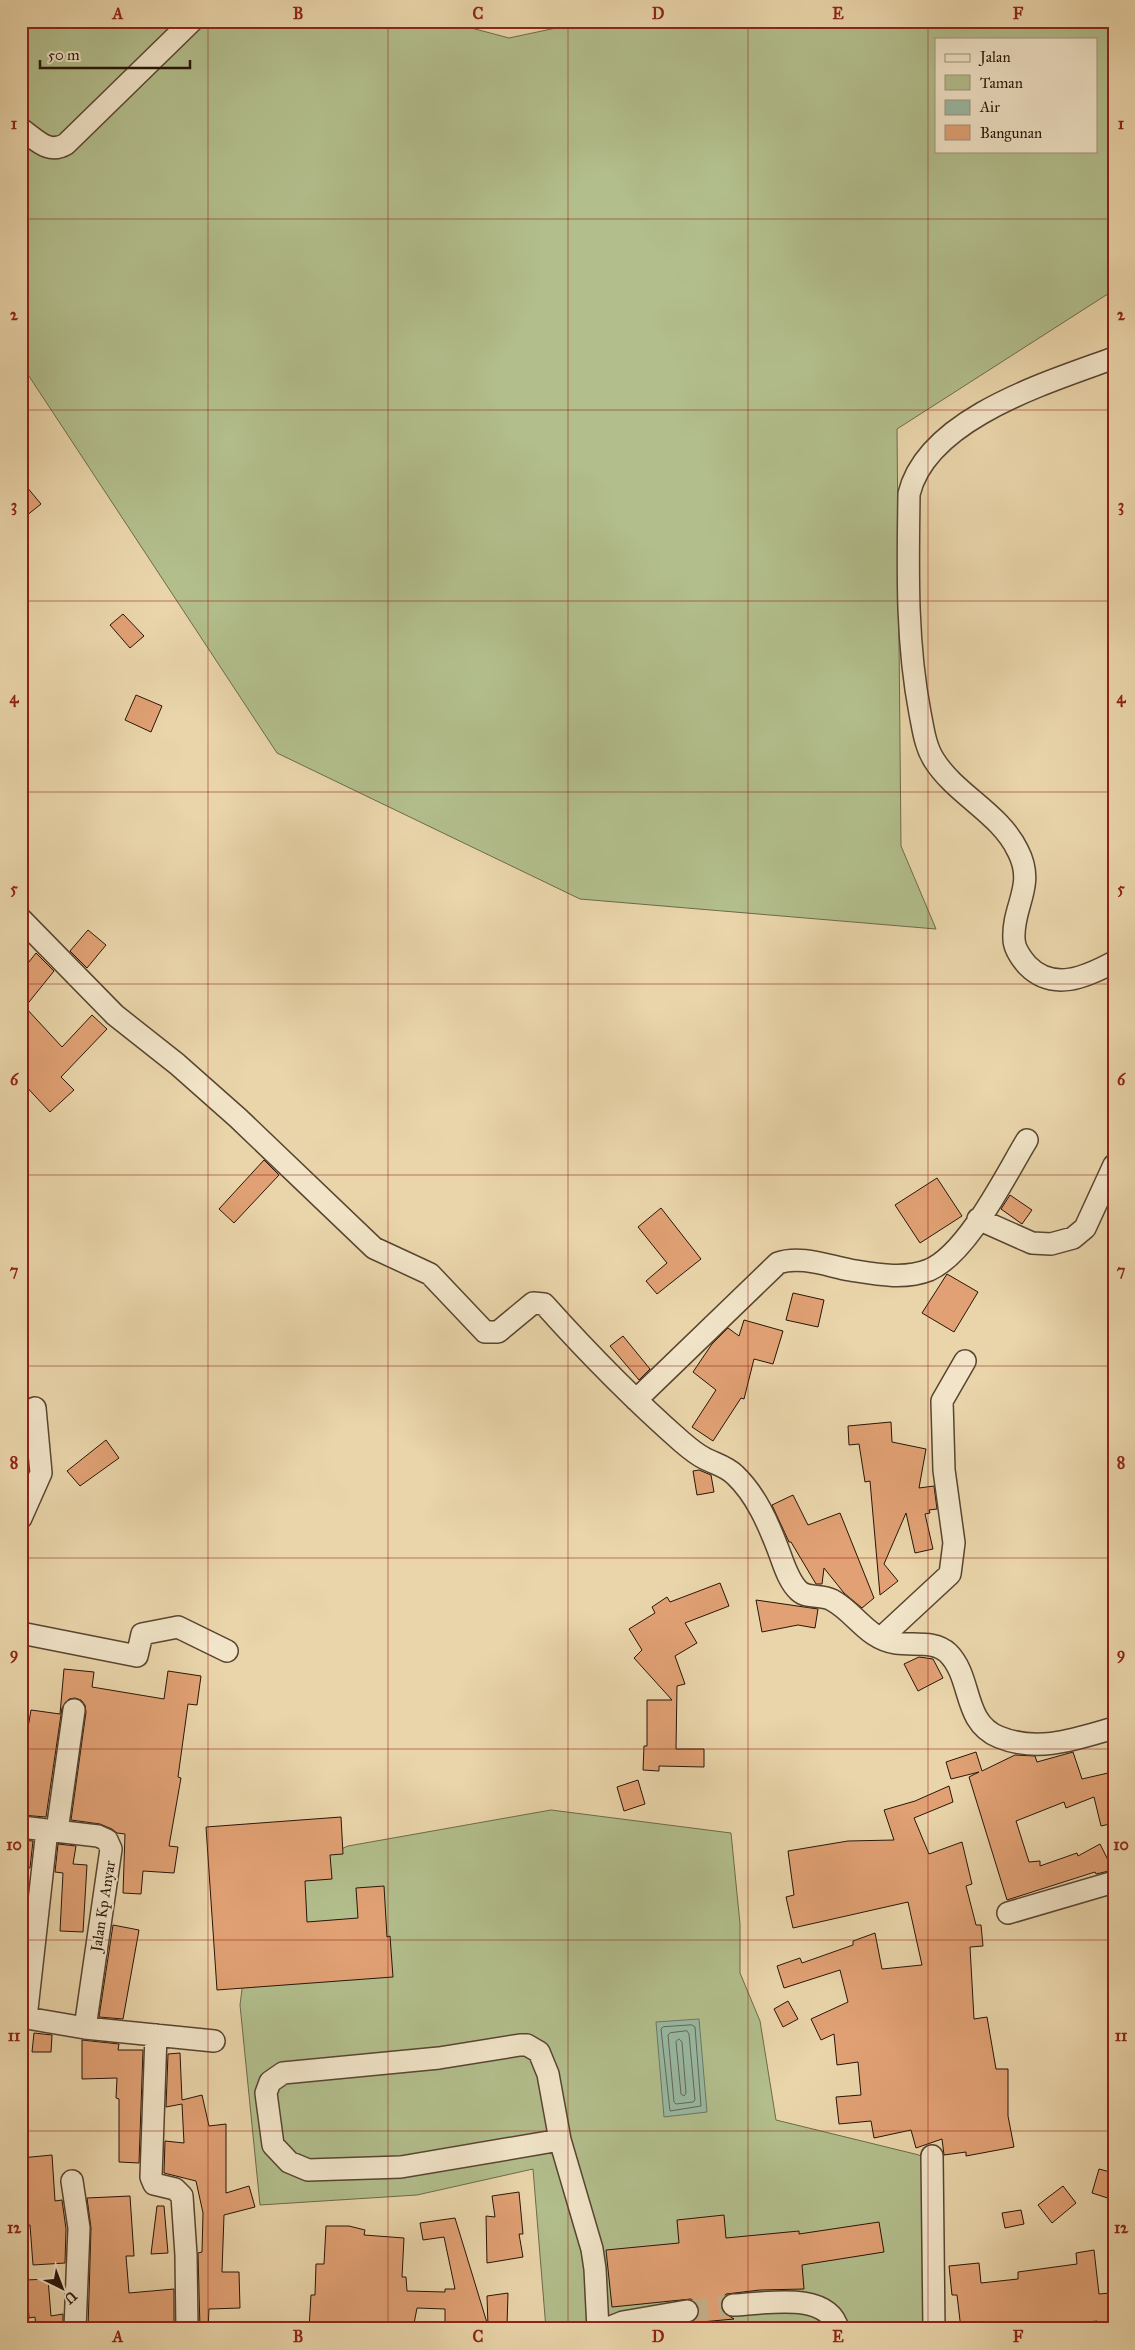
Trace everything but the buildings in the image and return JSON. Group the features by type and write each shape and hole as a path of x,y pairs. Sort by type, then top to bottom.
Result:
{"street":[{"path":"21,129 47,148 53,150 66,144 192,21"},
{"path":"1114,358 1026,391 984,412 960,428 929,456 912,480 909,494 907,590 909,639 926,742 933,758 953,783 1009,836 1024,866 1026,880 1014,930 1017,952 1023,961 1039,975 1054,980 1078,979 1114,962"},
{"path":"21,919 115,1015 177,1064 238,1118 374,1248 430,1274 485,1332 498,1332 533,1303 541,1302 636,1400 695,1452 735,1474 754,1498 772,1533 788,1574 800,1592 824,1596 837,1603 858,1623 880,1638 898,1644 930,1644 947,1652 958,1669 973,1714 979,1723 999,1737 1025,1744 1058,1744 1114,1728"},
{"path":"636,1400 706,1330 778,1263 796,1260 882,1275 906,1275 928,1270 946,1259 964,1241 1027,1140"},
{"path":"978,1219 1032,1244 1051,1244 1074,1238 1085,1228 1114,1165"},
{"path":"880,1638 950,1574 954,1543 944,1470 942,1401 965,1361"},
{"path":"21,1518 41,1473 35,1408"},
{"path":"21,1633 137,1656 142,1634 178,1627 227,1651"},
{"path":"74,1710 52,1831 24,2017 85,2028 214,2041"},
{"name":"Jalan Kp Anyar","path":"21,1827 98,1836 107,1840 111,1849 85,2028"},
{"path":"1008,1913 1114,1882"},
{"path":"156,2036 151,2180 154,2184 175,2189 182,2196 186,2255 186,2329"},
{"path":"560,2140 401,2167 308,2170 290,2162 273,2145 266,2093 270,2082 283,2073 439,2058 527,2045 539,2052 548,2074 560,2140 592,2249 598,2329"},
{"path":"932,2156 934,2329"},
{"path":"72,2181 79,2228 75,2329"},
{"path":"733,2305 813,2303 830,2314 838,2329"},
{"path":"606,2329 623,2322 687,2310"}],"green space":[{"path":"21,21 445,21 509,38 589,21 1104,21 1114,24 1114,290 897,429 901,846 936,929 580,899 277,753 21,364"},
{"path":"551,1810 731,1833 740,1924 740,1973 760,2021 776,2120 919,2155 931,2166 924,2329 546,2329 533,2169 417,2195 260,2205 240,2005 255,1886 348,1846"}],"water":[{"path":"699,2019 707,2112 664,2117 656,2022"}],"tunnel":[{"path":"687,2311 733,2305"}]}
